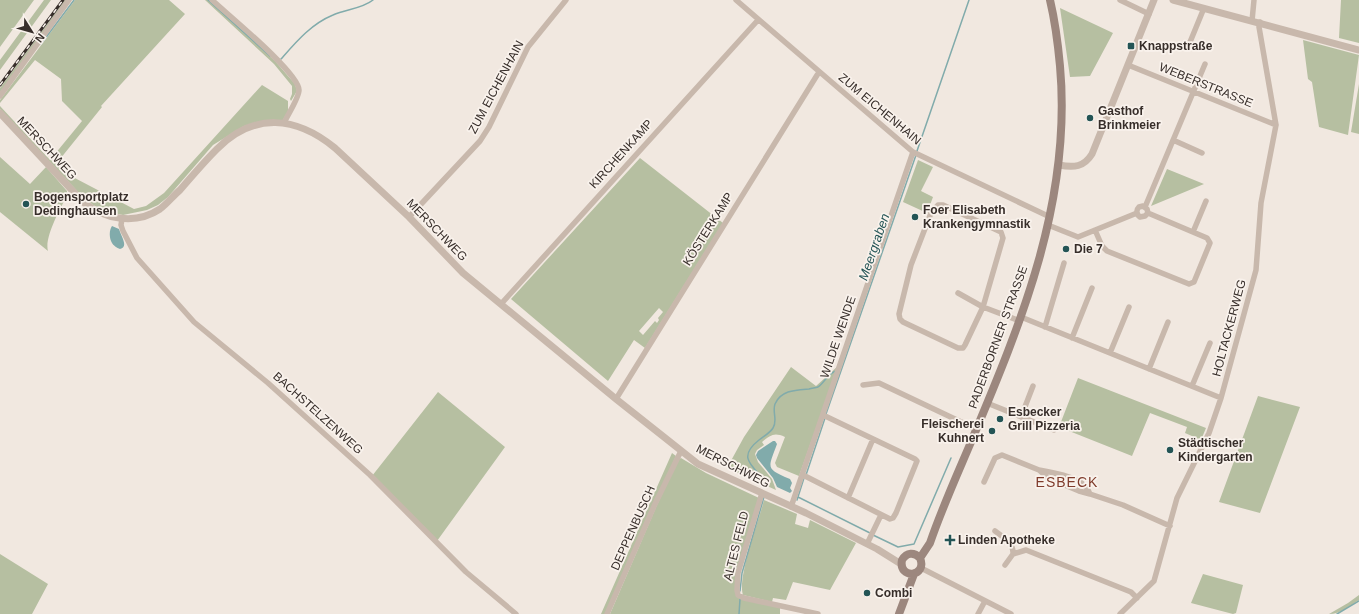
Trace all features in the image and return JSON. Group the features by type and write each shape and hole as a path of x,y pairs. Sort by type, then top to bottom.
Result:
{"main road":[{"name":"PADERBORNER STRASSE","path":"920,558 930,542 1020,319 1036,272 1049,221 1059,165 1063,124 1058,45 1050,0"},
{"name":"PADERBORNER STRASSE","path":"906,558 920,549 933,533"},
{"path":"899,614 904,601 908,580 922,562 917,555 906,558 904,571 914,572"}],"street":[{"path":"0,96 69,0"},
{"path":"212,0 279,61 298,83 298,96 284,123"},
{"name":"ZUM EICHENHAIN","path":"409,217 480,141 489,127 528,47 566,0"},
{"name":"ZUM EICHENHAIN","path":"736,0 913,152 1078,237 1137,213"},
{"path":"1120,0 1149,14"},
{"path":"1059,165 1072,166 1083,164 1088,161 1154,0"},
{"path":"1173,0 1359,50"},
{"path":"1254,0 1256,22"},
{"path":"1184,45 1188,47 1204,8"},
{"name":"KIRCHENKAMP","path":"501,304 758,20"},
{"name":"HOLTACKERWEG","path":"1120,614 1154,581 1177,498 1209,433 1221,398 1256,270 1261,203 1276,125 1259,27 1256,22"},
{"path":"1145,207 1205,64"},
{"name":"WEBERSTRASSE","path":"1128,65 1276,125"},
{"name":"KÖSTERKAMP","path":"616,399 819,72"},
{"name":"MERSCHWEG","path":"1,115 83,202 104,215 122,219 141,217 160,209 220,146 238,132 272,122 284,123 309,130 324,139 409,217 463,273 616,399 698,464 867,544 906,558"},
{"path":"1173,140 1202,153"},
{"name":"WILDE WENDE","path":"791,507 913,152"},
{"path":"1193,232 1206,201"},
{"path":"943,205 1002,234 1003,238 983,307 963,348 958,348 903,322 900,319 899,314 911,265 931,213 938,206 943,205"},
{"path":"1145,207 1141,206 1138,208 1137,213 1142,217 1148,213"},
{"path":"1095,230 1102,246 1107,251 1189,284 1194,282 1210,243 1208,238 1148,213 1145,207"},
{"name":"BACHSTELZENWEG","path":"122,219 121,225 137,258 194,322 268,383 370,475 466,572 516,614"},
{"path":"1045,327 1064,263"},
{"path":"1072,338 1092,288"},
{"path":"958,293 983,307 1045,327 1221,398"},
{"path":"1110,353 1129,307"},
{"path":"1149,369 1168,322"},
{"path":"1192,386 1210,343"},
{"path":"863,385 879,383 976,429"},
{"path":"1020,416 1033,386"},
{"path":"987,403 1054,430"},
{"path":"803,475 890,519 893,518 917,462 915,459 823,415"},
{"path":"848,498 873,439"},
{"name":"DEPPENBUSCH","path":"607,614 655,504 681,451"},
{"path":"984,482 995,458 1002,456 1039,470 1079,481 1085,485 1090,494"},
{"path":"1039,470 1052,480 1079,491 1123,505 1170,526"},
{"name":"ALTES FELD","path":"762,493 738,573 738,595 744,598 818,614"},
{"path":"867,544 881,515"},
{"path":"995,531 1011,544 1013,554"},
{"path":"1005,565 1013,554 1026,550 1131,592 1137,598"},
{"path":"914,572 985,601 1011,614"},
{"path":"978,614 985,601"}],"green space":[{"path":"0,0 34,0 0,47"},
{"path":"44,0 51,0 0,70 0,60"},
{"path":"65,0 68,0 0,93 0,88"},
{"path":"75,0 169,0 185,14 101,106 102,107 56,164 69,175 134,209 146,206 164,193 262,85 288,101 288,111 283,120 244,126 213,145 168,197 158,205 147,210 123,215 109,212 93,205 80,194 0,109 0,106 50,160 82,121 62,101 61,79 35,60 0,103 0,100"},
{"path":"205,0 209,0 275,61 295,84 297,91 291,101 292,86 274,64"},
{"path":"1341,0 1359,0 1359,43 1339,38"},
{"path":"1060,8 1113,33 1090,76 1070,77"},
{"path":"1303,40 1359,55 1348,135 1319,127 1312,82 1308,79"},
{"path":"1359,84 1359,134 1351,132"},
{"path":"0,157 30,184 46,167 67,191 67,195 48,238 48,251 0,212"},
{"path":"640,158 723,223 645,348 634,340 608,381 511,299","holes":["659,308 663,312 658,318 659,320 657,323 655,321 643,335 639,331"]},
{"path":"918,160 933,167 921,191 933,197 927,213 903,202"},
{"path":"1167,169 1204,184 1151,206"},
{"path":"838,366 799,476 777,467 775,463 785,437 778,435 770,436 762,442 764,445 757,450 755,454 758,462 772,479 776,490 727,468 744,437 791,367 816,386"},
{"path":"1078,378 1206,428 1201,440 1185,433 1187,427 1150,413 1132,456 1059,427"},
{"path":"438,392 505,447 437,541 372,476"},
{"path":"1258,396 1300,407 1260,513 1219,502"},
{"path":"672,453 676,456 605,614 601,614"},
{"path":"681,458 706,473 759,498 736,574 738,597 780,607 780,614 610,614 657,505 678,460"},
{"path":"764,500 797,514 795,524 808,528 810,520 856,543 830,590 793,582 786,600 773,598 772,602 743,595 743,576 749,549"},
{"path":"0,554 48,584 32,614 0,614"},
{"path":"1203,574 1243,585 1236,613 1233,614 1191,603"},
{"path":"1359,595 1359,600 1348,607 1337,613 1329,614 1348,603"}],"water":[{"path":"112,226 119,229 124,241 123,248 120,249 114,246 111,241 110,232"},
{"path":"773,441 777,444 772,458 771,467 776,472 790,479 792,483 790,488 792,491 790,493 777,487 773,478 756,455 758,451"}],"waterway":[{"path":"41,44 74,0"},
{"path":"208,0 270,56"},
{"path":"281,59 304,34 318,23 333,15 359,7 373,0"},
{"name":"Meergraben","path":"917,151 969,0"},
{"name":"Meergraben","path":"826,414 916,155"},
{"path":"767,485 767,483 752,467 748,457 752,446 773,428 775,422 774,407 778,399 785,393 818,387 833,372 836,371"},
{"name":"Meergraben","path":"806,475 825,418"},
{"path":"873,535 898,547 914,544 951,458"},
{"name":"Meergraben","path":"797,500 804,478"},
{"path":"740,591 742,573 764,497"},
{"path":"798,497 870,533"},
{"path":"739,614 740,599"},
{"path":"1337,614 1359,601"}],"railway":[{"path":"0,85 63,0"}],"place":[{"name":"Knappstraße","path":"1131,46"},
{"name":"Gasthof Brinkmeier","path":"1090,118"},
{"name":"Bogensportplatz Dedinghausen","path":"26,204"},
{"name":"Foer Elisabeth Krankengymnastik","path":"915,217"},
{"name":"Die 7","path":"1066,249"},
{"name":"Esbecker Grill Pizzeria","path":"1000,419"},
{"name":"Fleischerei Kuhnert","path":"992,431"},
{"name":"Städtischer Kindergarten","path":"1170,450"},
{"name":"Linden Apotheke","path":"950,540"},
{"name":"Combi","path":"867,593"}],"district":[{"name":"ESBECK","path":"1067,482"}]}
